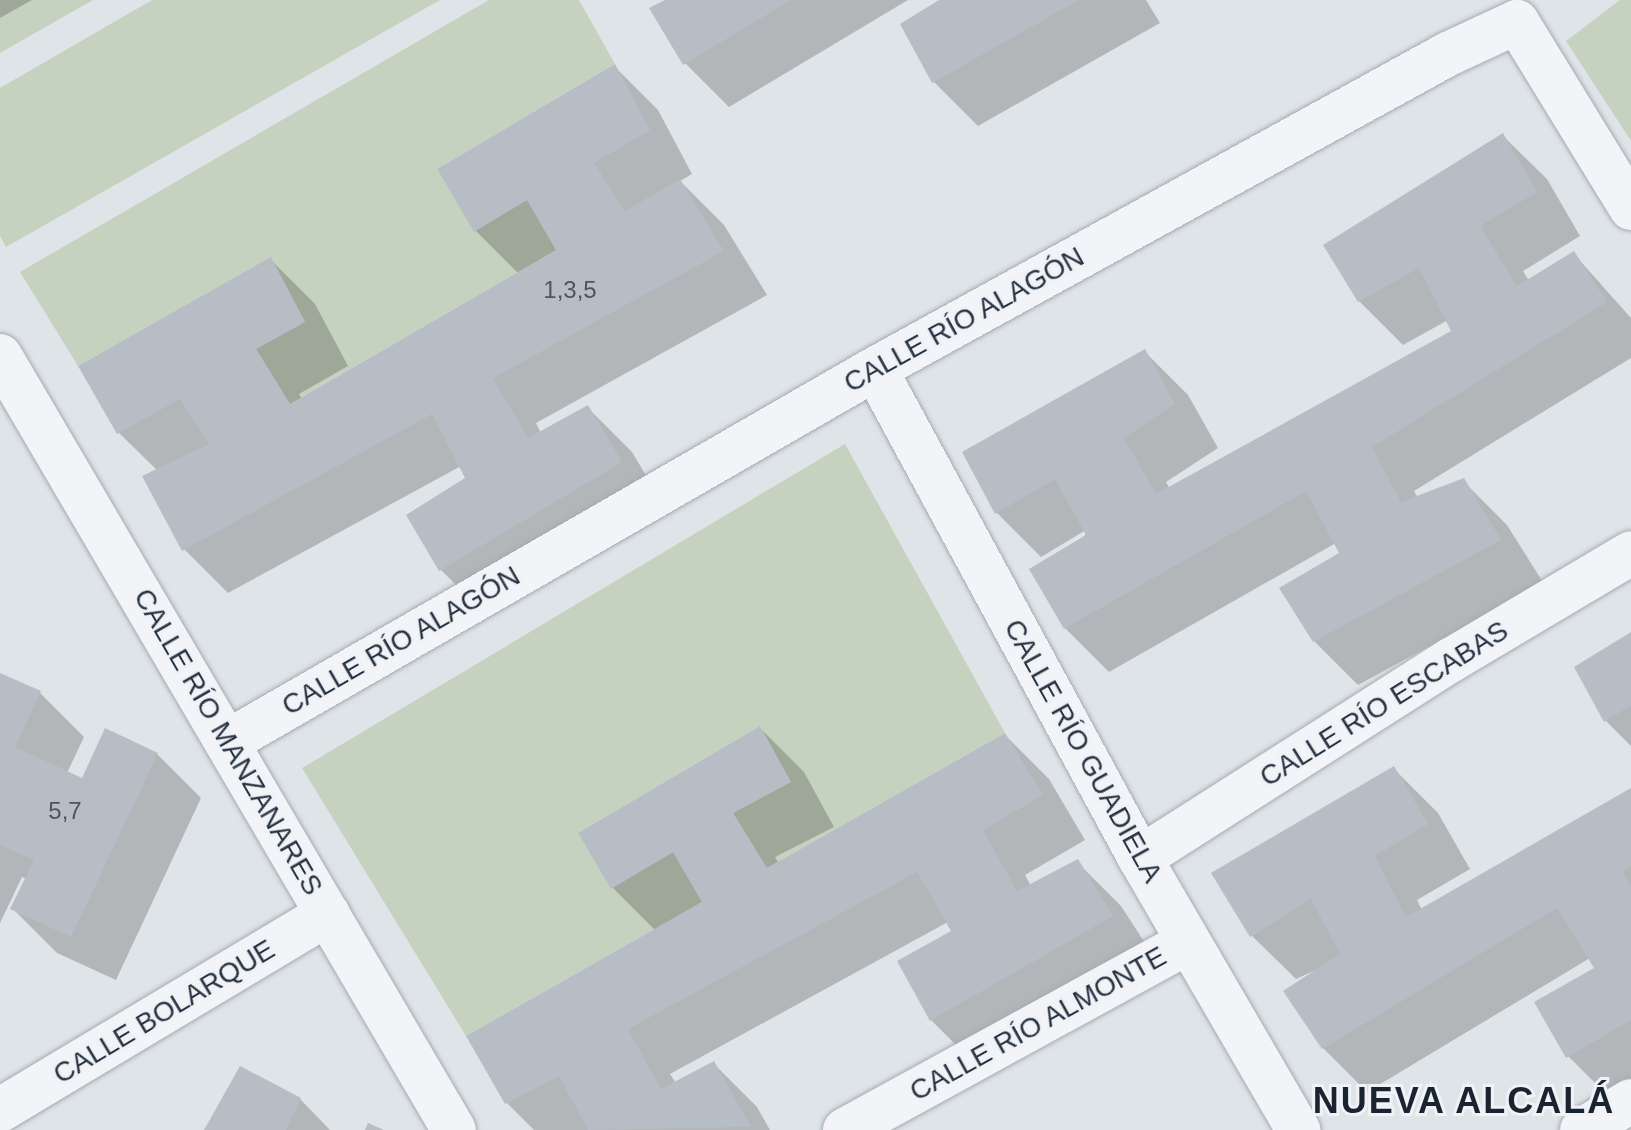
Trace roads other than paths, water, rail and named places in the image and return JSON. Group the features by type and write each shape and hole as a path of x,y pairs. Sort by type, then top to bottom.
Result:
{"street":[{"name":"CALLE RÍO ALAGÓN","path":"229,741 875,369 1448,54 1517,22 1631,208"},
{"name":"CALLE RÍO MANZANARES","path":"0,356 229,741 454,1130"},
{"name":"CALLE RÍO GUADIELA","path":"875,369 1140,858 1298,1130"},
{"name":"CALLE RÍO ESCABAS","path":"1140,858 1451,660 1631,553"},
{"name":"CALLE BOLARQUE","path":"0,1110 328,914"},
{"name":"CALLE RÍO ALMONTE","path":"845,1130 1188,942"},
{"path":"1582,1130 1631,1101"}],"district":[{"name":"NUEVA ALCALÁ","path":"1464,1101"}]}
